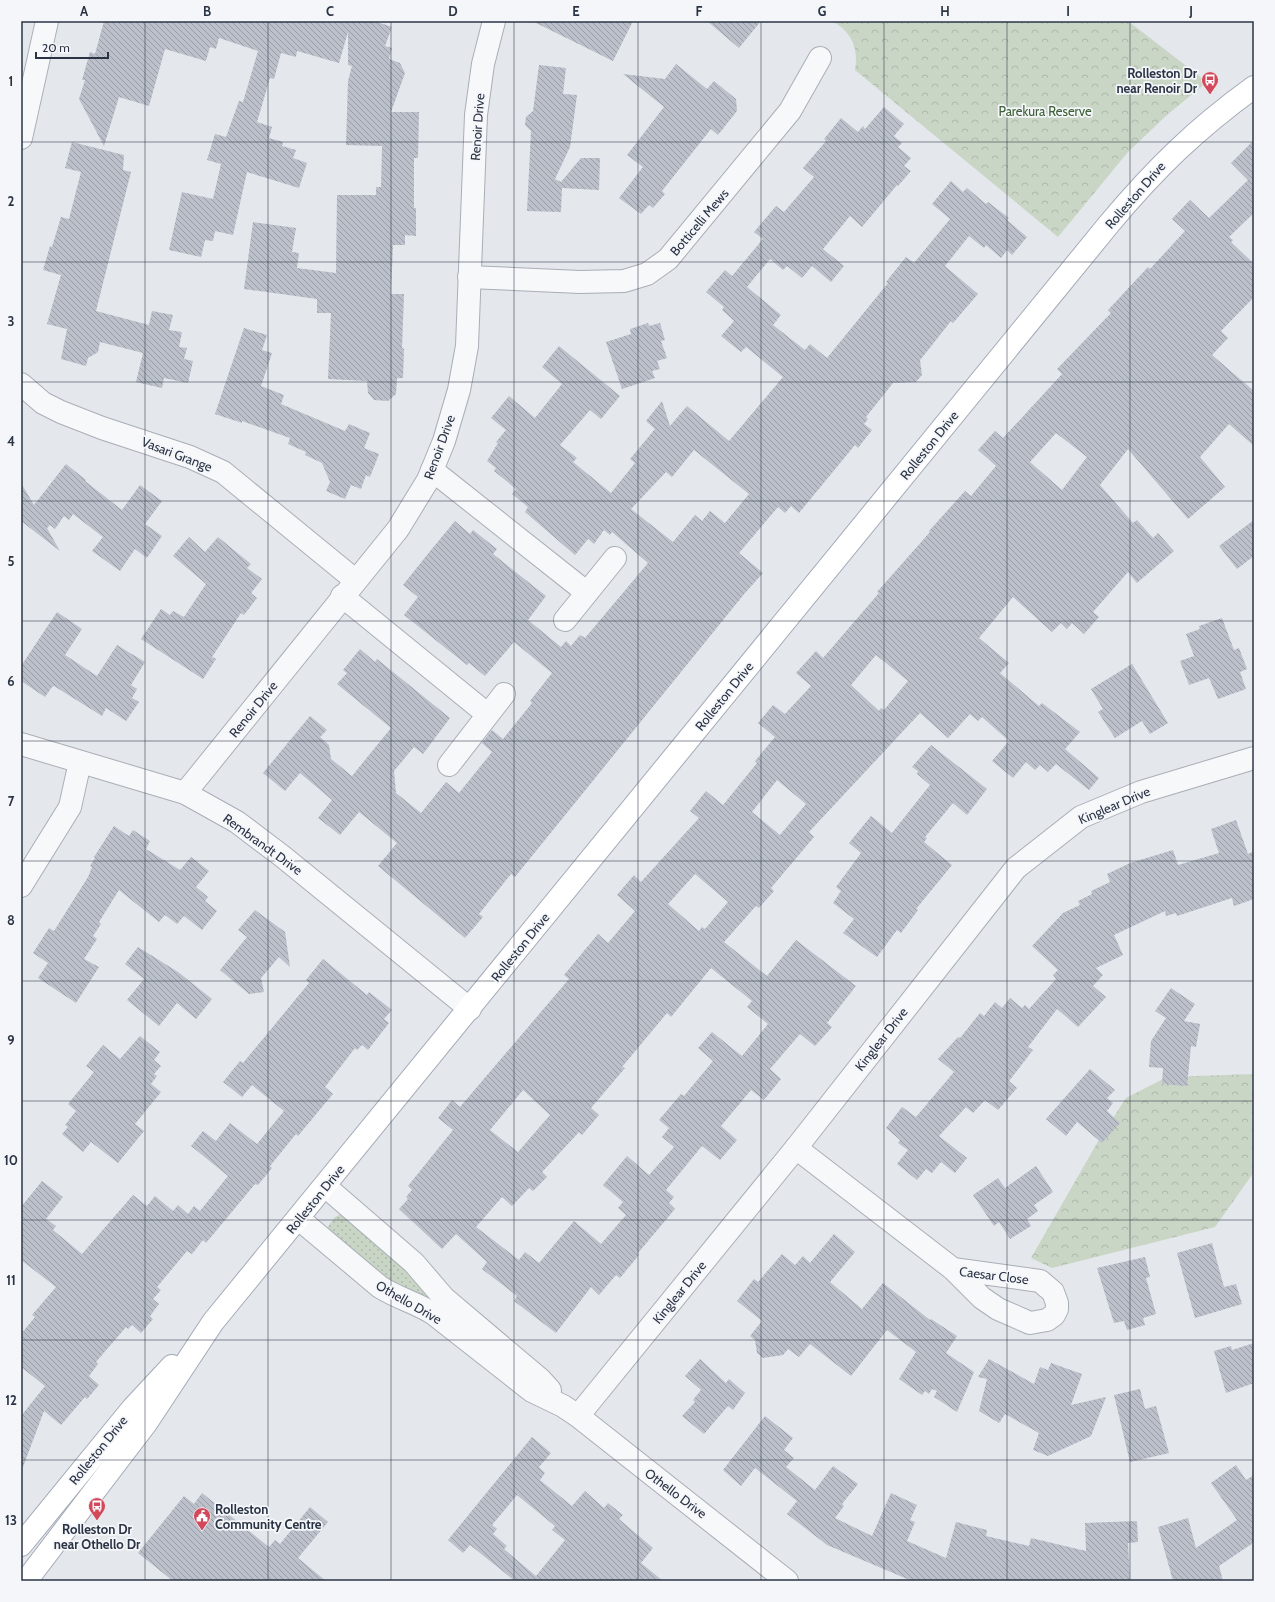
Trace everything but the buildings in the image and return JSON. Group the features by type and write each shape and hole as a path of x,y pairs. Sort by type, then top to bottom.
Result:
{"main road":[{"name":"Rolleston Drive","path":"21,1545 132,1409 213,1323 1128,202 1178,148 1227,107 1254,87"},
{"name":"Rolleston Drive","path":"26,1579 147,1422 213,1323"}],"street":[{"path":"21,138 47,21"},
{"name":"Renoir Drive","path":"185,793 398,529 428,480 444,441 459,390 467,346 476,115 483,64 494,21"},
{"name":"Botticelli Mews","path":"469,277 624,281 647,274 668,259 790,111 820,58"},
{"name":"Vasari Grange","path":"21,384 43,402 61,412 102,428 190,456 223,472 487,714"},
{"path":"432,470 586,592"},
{"path":"565,620 586,592 615,558"},
{"path":"449,765 504,694"},
{"name":"Rembrandt Drive","path":"21,744 147,780 185,793 237,822 282,856 470,1009"},
{"name":"Kinglear Drive","path":"571,1411 796,1148 1016,868 1081,817 1141,792 1254,758"},
{"path":"21,886 70,807 80,762"},
{"name":"Caesar Close","path":"796,1148 953,1269"},
{"name":"Othello Drive","path":"325,1186 414,1263 444,1298 541,1380 571,1411 787,1581"},
{"name":"Othello Drive","path":"298,1219 380,1287 392,1295 417,1304 430,1311 532,1391 571,1411"}],"green space":[{"name":"Parekura Reserve","path":"831,21 1128,21 1207,82 1167,115 1128,152 1058,237 855,70 856,54 852,41 844,29"},
{"path":"1254,1074 1254,1172 1215,1227 1052,1268 1031,1258 1100,1138 1126,1098 1167,1077"},
{"path":"341,1214 539,1383 403,1294 327,1228 335,1217"}],"place":[{"name":"Rolleston Dr near Renoir Dr","path":"1210,95"},
{"name":"Rolleston Dr near Othello Dr","path":"97,1521"},
{"name":"Rolleston Community Centre","path":"202,1531"}]}
